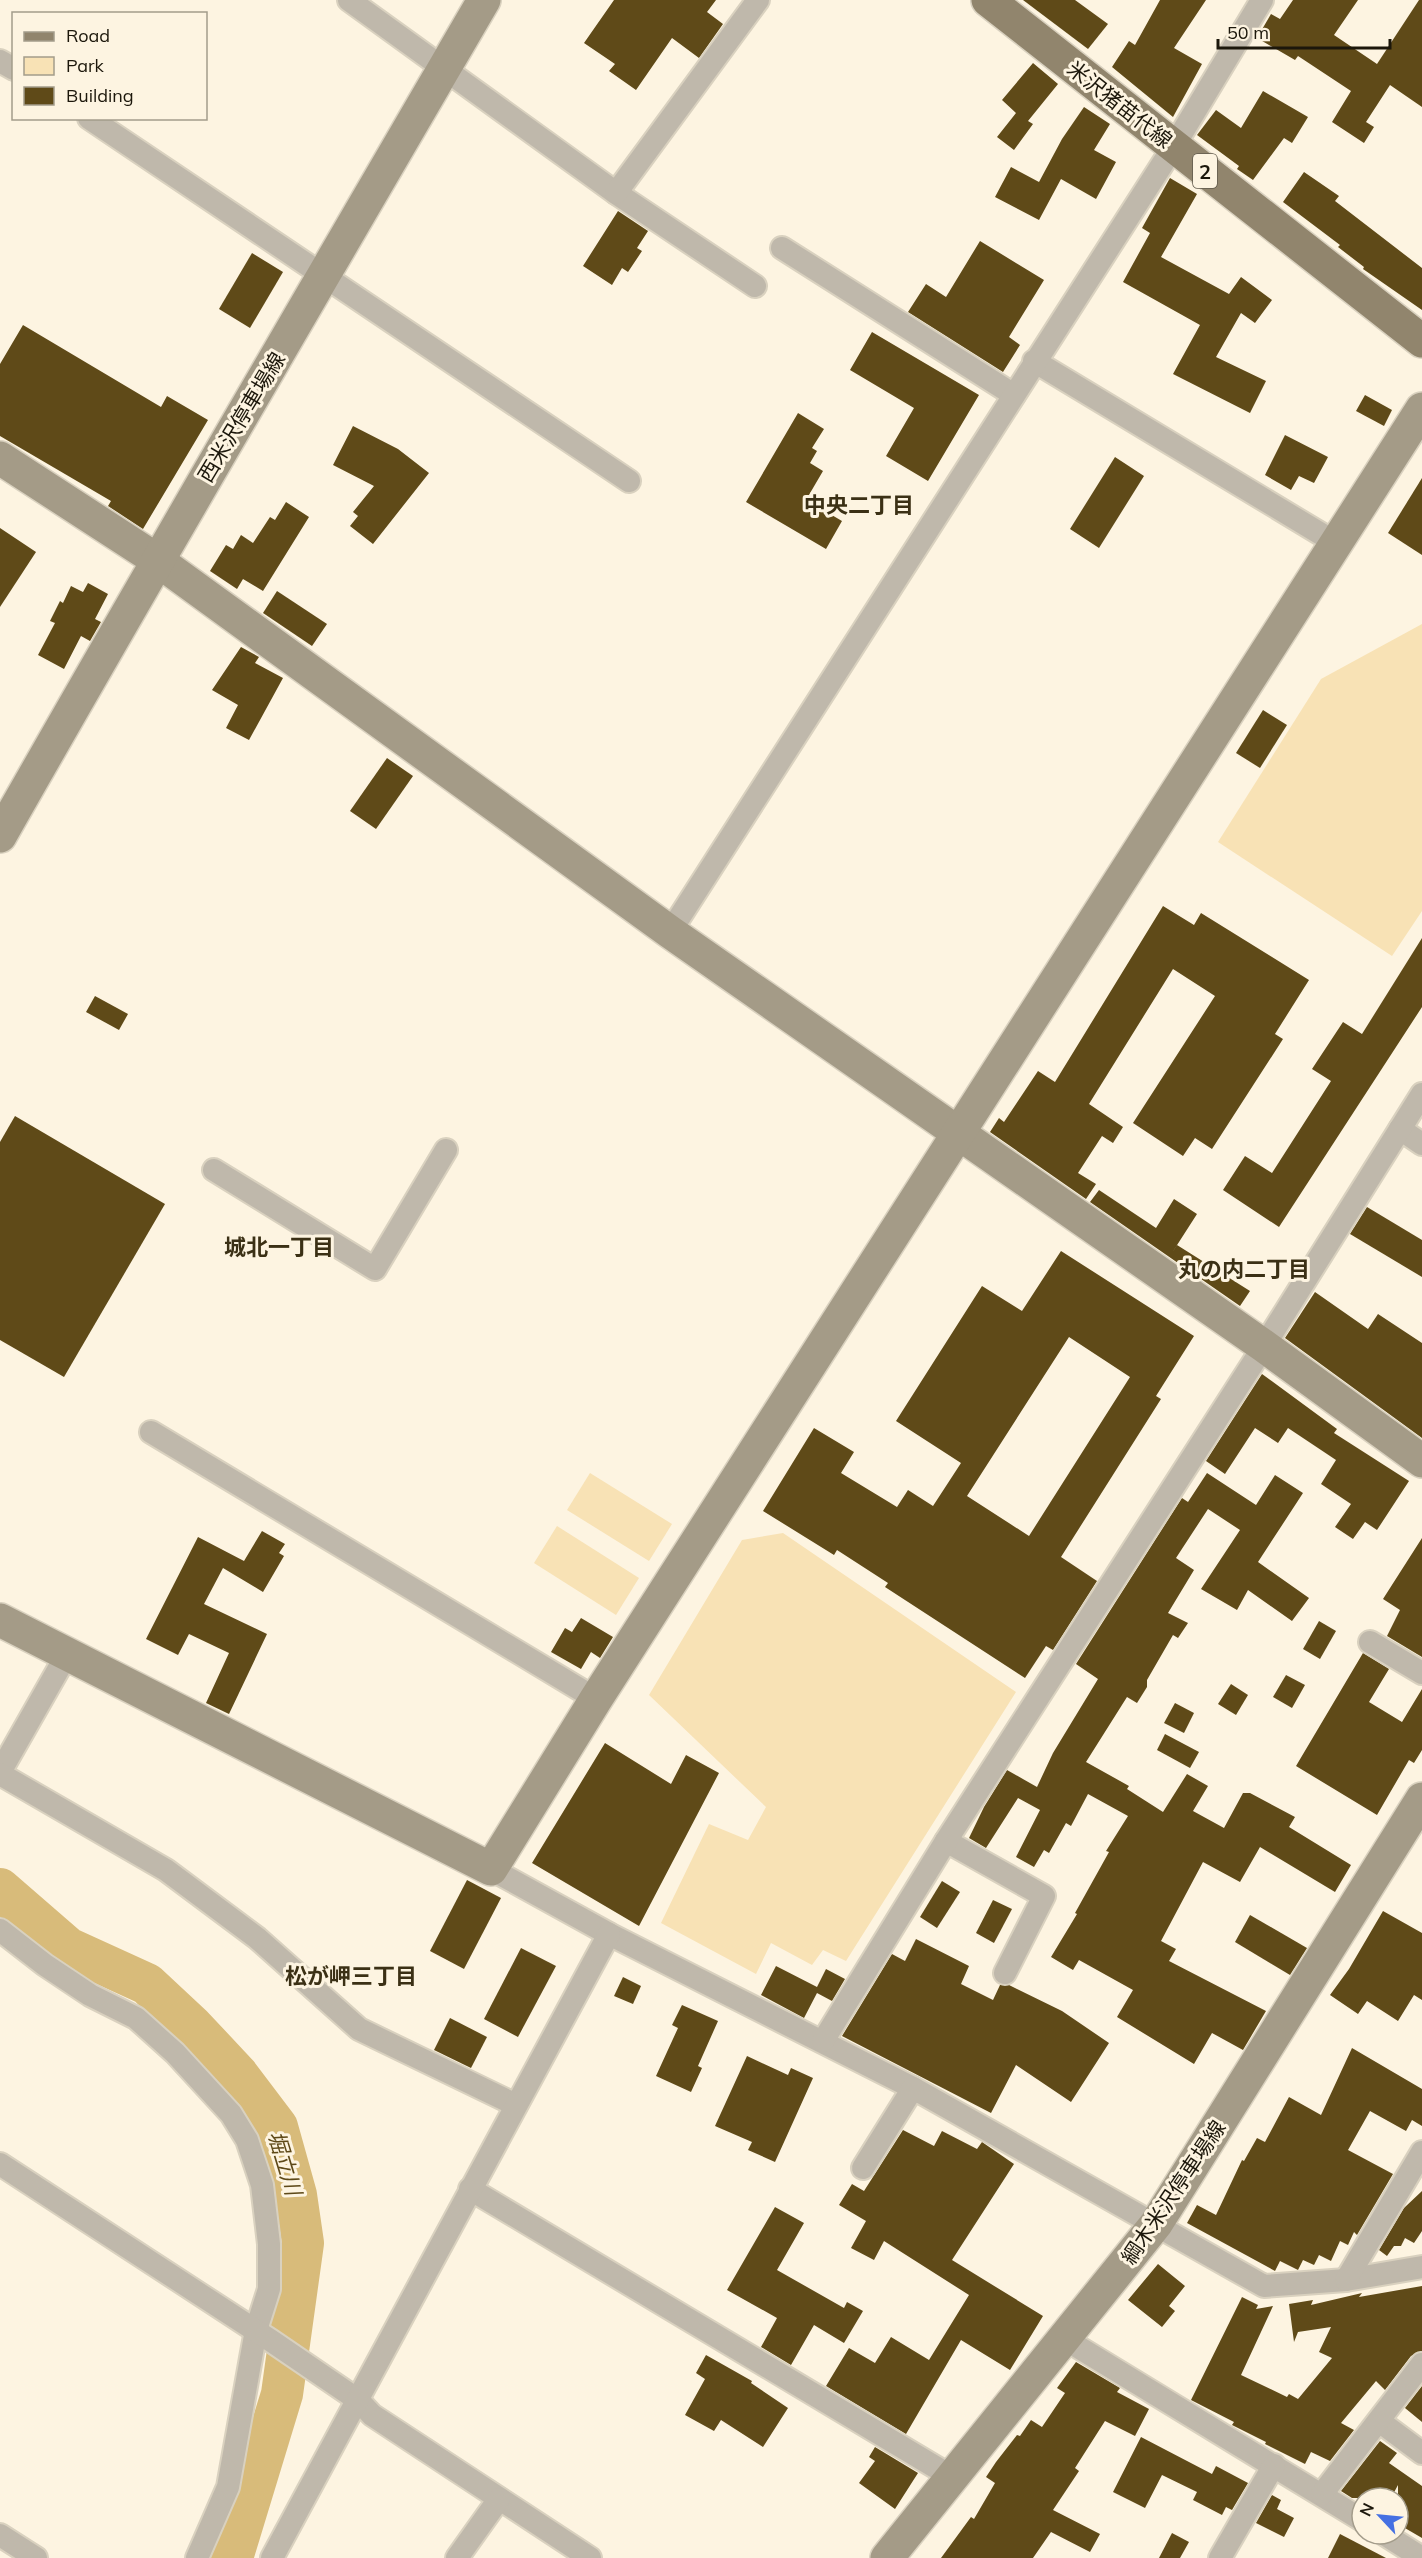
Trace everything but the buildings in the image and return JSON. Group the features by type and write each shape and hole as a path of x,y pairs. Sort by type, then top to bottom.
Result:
{"main road":[{"name":"米沢猪苗代線","path":"988,0 1422,341"}],"street":[{"path":"349,0 616,193 755,286"},
{"name":"西米沢停車場線","path":"0,836 157,560 326,275 484,0"},
{"path":"616,193 758,0"},
{"path":"670,932 1174,146 1262,0"},
{"path":"92,120 326,275 629,482"},
{"path":"782,248 1014,395"},
{"path":"1035,361 1336,543"},
{"path":"491,1869 596,1699 1422,409"},
{"path":"0,458 157,560 670,932 1264,1346 1422,1461"},
{"path":"823,2041 946,1841 1264,1346 1422,1094"},
{"path":"1400,1129 1422,1144"},
{"path":"214,1170 375,1269 446,1150"},
{"path":"151,1432 596,1699"},
{"path":"0,1620 66,1656 491,1869 609,1934 913,2088 1264,2286 1346,2280 1422,2267"},
{"path":"1370,1642 1422,1673"},
{"path":"66,1656 0,1773 166,1870 256,1938 358,2029 516,2105"},
{"name":"綱木米沢停車場線","path":"887,2558 1156,2224 1422,1799"},
{"path":"946,1841 1044,1896 1005,1973"},
{"path":"0,1930 81,1989 136,2018 175,2054 231,2114 247,2140 262,2185 269,2244 269,2289 263,2335 228,2487 197,2558"},
{"path":"272,2558 609,1934"},
{"path":"863,2168 913,2088"},
{"path":"1346,2280 1422,2152"},
{"path":"0,2164 263,2335 358,2400 372,2415 591,2558"},
{"path":"470,2189 952,2477"},
{"path":"1065,2339 1350,2512"},
{"path":"1322,2494 1422,2364"},
{"path":"1379,2421 1422,2453"},
{"path":"1220,2558 1274,2465"},
{"path":"457,2558 499,2499"},
{"path":"0,2535 36,2558"},
{"path":"1403,2546 1422,2558"}],"green space":[{"path":"1422,624 1422,911 1392,956 1218,842 1321,679"},
{"path":"590,1473 672,1524 649,1561 567,1510"},
{"path":"557,1526 639,1578 616,1615 534,1563"},
{"path":"783,1533 1016,1692 846,1961 823,1950 812,1965 771,1943 756,1974 661,1923 709,1824 748,1840 766,1807 649,1695 742,1540"}],"waterway":[{"name":"堀立川","path":"0,1889 68,1948 147,1984 192,2026 237,2074 277,2127 296,2195 303,2243 282,2394 232,2558"}],"district":[{"name":"中央二丁目","path":"859,505"},
{"name":"城北一丁目","path":"279,1247"},
{"name":"丸の内二丁目","path":"1244,1269"},
{"name":"松が岬三丁目","path":"351,1976"}]}
